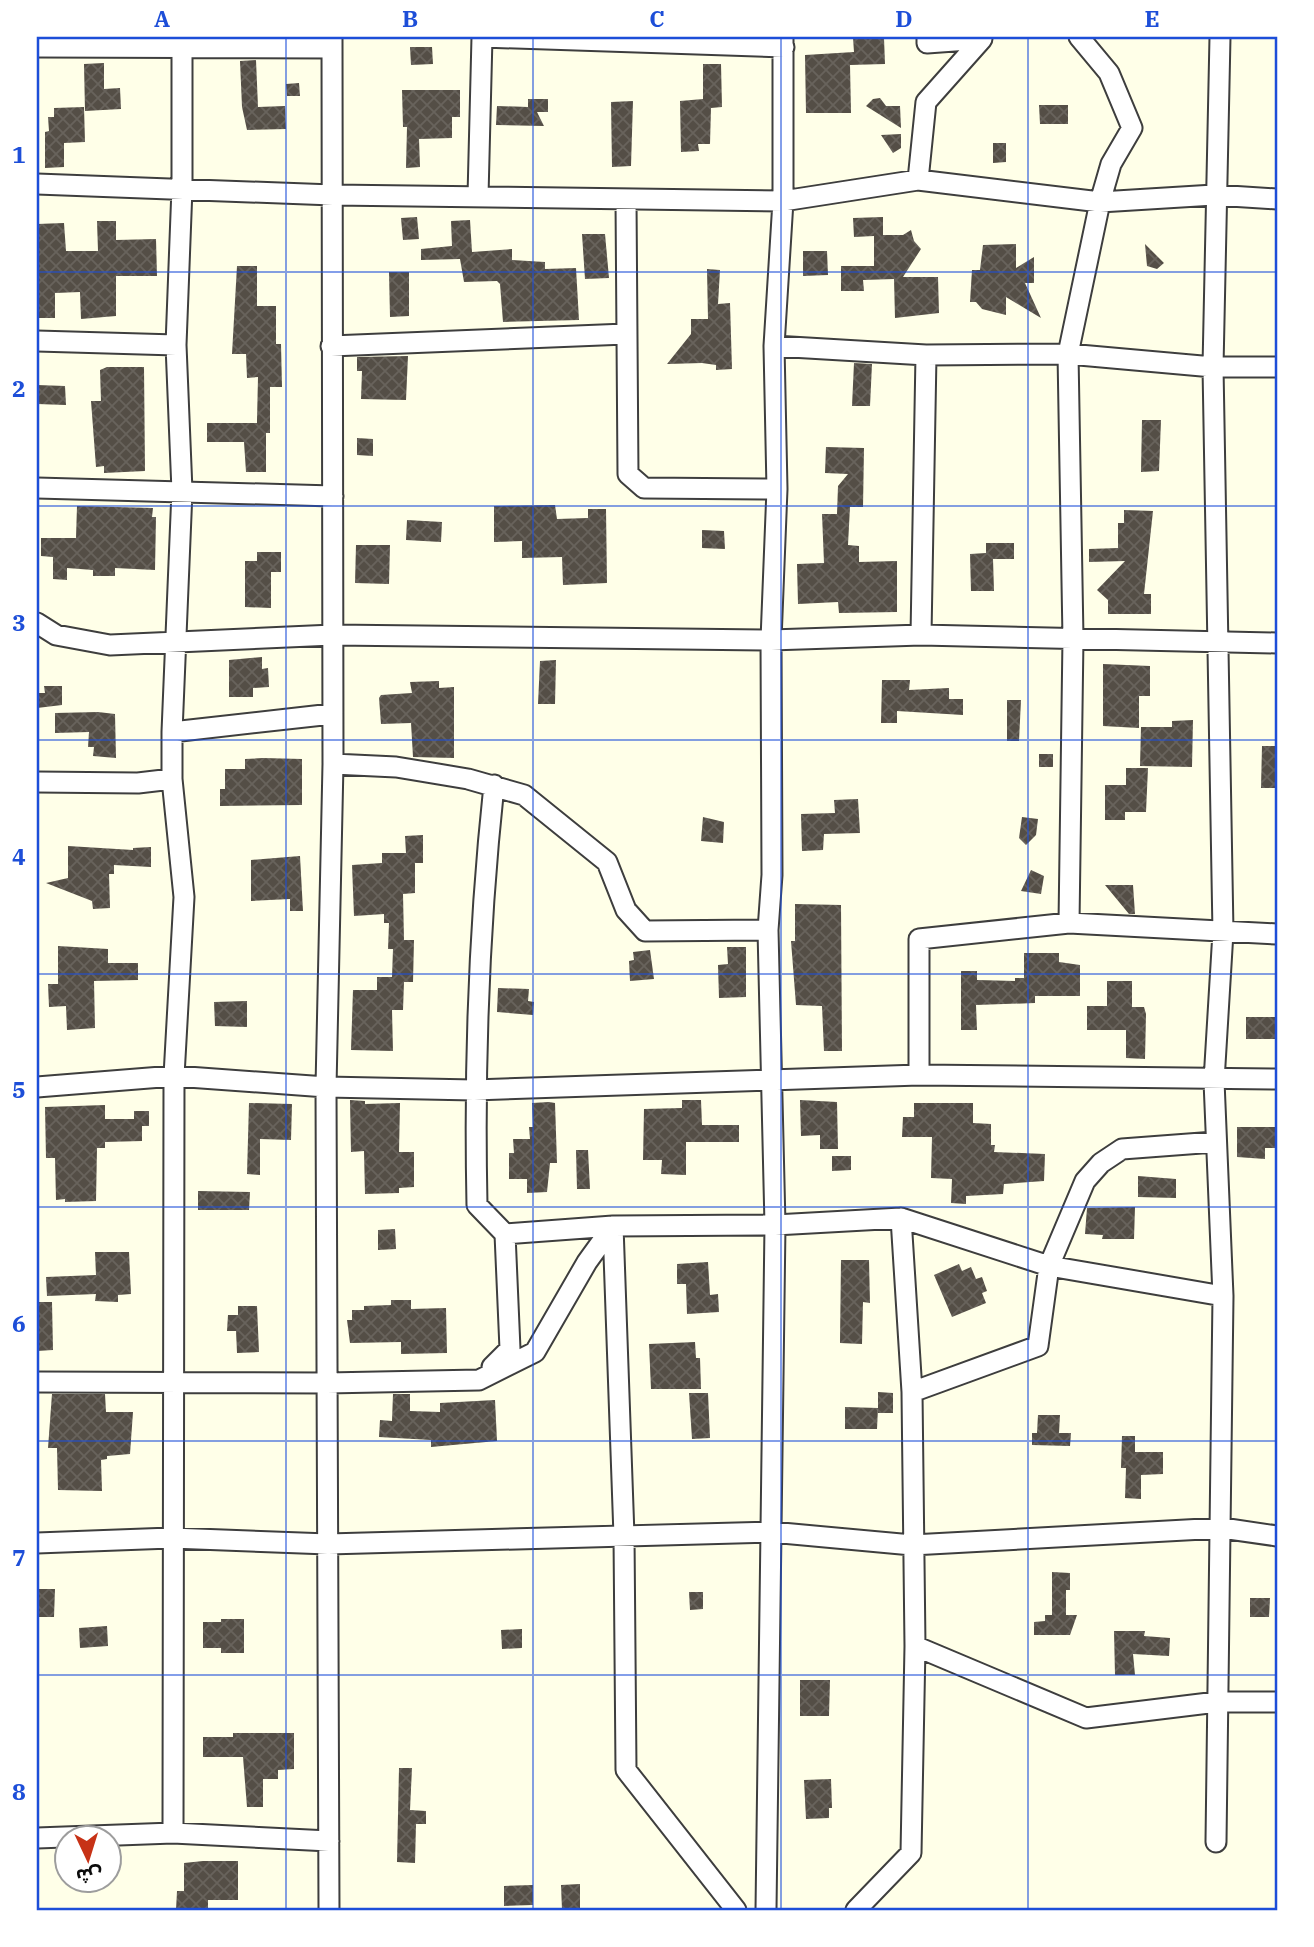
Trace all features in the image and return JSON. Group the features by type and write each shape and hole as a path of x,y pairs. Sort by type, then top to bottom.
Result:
{"street":[{"path":"478,196 482,37 783,42 782,201 774,346 777,489 771,640 772,875 768,930 774,1082 775,1225 766,1910"},
{"path":"918,180 926,102 982,39 927,43 927,37"},
{"path":"1069,923 1073,638 1068,354 1100,202 1111,164 1132,128 1109,73 1079,37"},
{"path":"1216,1842 1223,1296 1214,1080 1223,932 1213,367 1214,195 1220,37"},
{"path":"37,47 332,42 333,764 326,1087 329,1910"},
{"path":"173,1833 171,1538 174,1076 184,897 172,779 172,732 182,491 176,345 182,187 182,43"},
{"path":"37,184 182,187 333,195 782,201 918,180 1100,202 1214,195 1277,199"},
{"path":"626,200 626,468 632,480 644,488 777,489"},
{"path":"331,346 626,334"},
{"path":"37,341 176,345"},
{"path":"774,346 926,355 1068,354 1213,367 1277,368"},
{"path":"921,635 926,355"},
{"path":"37,488 333,496"},
{"path":"37,623 56,635 91,643 131,645 333,635 771,640 921,635 1277,643"},
{"path":"172,732 332,714"},
{"path":"333,764 396,767 494,785 524,795 607,862 626,910 645,931 768,930"},
{"path":"37,782 138,783 172,779"},
{"path":"479,1380 510,1349 505,1234 477,1205 474,1090 485,873 494,785"},
{"path":"919,1075 919,939 1069,923 1277,934"},
{"path":"37,1087 174,1076 326,1087 474,1090 774,1082 919,1075 1277,1080"},
{"path":"912,1392 1038,1346 1049,1266 1085,1181 1101,1163 1122,1149 1215,1142"},
{"path":"505,1234 613,1226 775,1225 901,1218 1049,1266 1223,1296"},
{"path":"856,1910 911,1853 915,1646 912,1392 901,1218"},
{"path":"37,1381 327,1384 479,1380 535,1352 587,1262 613,1226"},
{"path":"613,1226 624,1536 626,1770 737,1910"},
{"path":"37,1543 171,1538 328,1544 771,1532 912,1545 1222,1528 1277,1536"},
{"path":"915,1646 1086,1718 1217,1702 1277,1702"},
{"path":"37,1838 173,1833 329,1840"}],"building":[{"path":"853,38 884,38 885,64 850,65 851,113 806,113 805,55 854,52"},
{"path":"410,47 432,47 433,64 411,65"},
{"path":"256,60 258,107 285,106 286,129 247,130 242,107 240,61"},
{"path":"104,63 104,89 120,88 121,109 85,111 84,64"},
{"path":"703,64 721,64 722,107 711,108 710,144 698,144 699,151 681,152 680,101 703,99"},
{"path":"299,83 300,96 287,96 286,84"},
{"path":"402,90 460,90 460,117 452,117 452,138 419,139 420,167 406,168 407,127 403,127"},
{"path":"880,98 886,106 900,106 901,128 866,106 873,99"},
{"path":"528,99 548,99 548,112 537,112 544,126 496,125 497,106 528,107"},
{"path":"633,101 631,166 612,167 611,102"},
{"path":"1039,105 1068,105 1068,124 1040,124"},
{"path":"84,107 85,142 64,143 64,167 45,168 45,132 49,131 48,117 54,117 54,108"},
{"path":"901,134 901,148 893,153 881,135"},
{"path":"993,143 1006,143 1006,162 993,163"},
{"path":"417,217 419,239 403,240 401,218"},
{"path":"883,217 883,235 903,235 911,230 914,241 921,249 903,277 938,277 939,313 895,318 894,279 863,280 864,291 841,291 841,266 874,266 874,236 854,237 853,218"},
{"path":"470,220 472,252 512,249 512,260 545,262 545,269 576,268 579,320 503,322 500,284 497,281 464,282 460,259 421,260 421,249 452,246 451,221"},
{"path":"97,221 116,221 116,240 156,239 157,276 116,276 116,316 81,319 80,292 55,293 55,318 38,318 37,224 64,223 66,251 98,251"},
{"path":"582,234 605,234 609,278 585,279"},
{"path":"1016,244 1016,268 1034,257 1034,283 1025,283 1041,318 1006,297 1006,315 982,309 976,302 970,302 972,270 980,270 983,245"},
{"path":"1145,244 1164,263 1157,269 1147,266"},
{"path":"803,251 827,251 828,275 803,276"},
{"path":"237,266 257,266 257,306 276,306 276,344 281,344 282,387 270,387 270,433 266,433 266,472 246,472 244,442 207,442 207,423 257,423 258,377 247,378 246,354 232,354"},
{"path":"707,269 720,270 718,304 730,303 732,369 716,370 716,365 702,363 667,364 691,334 691,319 708,319"},
{"path":"389,272 409,272 409,316 390,317"},
{"path":"408,356 406,400 361,399 362,371 357,371 357,357"},
{"path":"854,363 872,364 870,406 852,406"},
{"path":"107,367 144,367 145,471 104,473 104,466 96,467 91,401 101,401 100,370"},
{"path":"37,385 65,386 66,405 37,404"},
{"path":"1142,420 1161,420 1159,471 1141,472"},
{"path":"357,438 373,439 373,456 357,455"},
{"path":"826,447 864,448 863,507 850,507 848,545 859,546 859,562 897,561 897,612 839,613 838,602 798,604 797,564 824,563 822,514 837,514 838,486 848,474 825,473"},
{"path":"555,505 557,519 588,518 588,509 606,509 607,583 563,585 562,557 522,558 522,541 494,542 494,506"},
{"path":"77,506 153,508 152,517 156,517 155,570 115,568 115,576 93,576 93,570 67,568 67,580 53,579 53,557 41,556 41,538 76,538"},
{"path":"1124,510 1153,511 1144,594 1151,594 1151,614 1108,614 1108,600 1097,590 1125,561 1089,562 1089,549 1118,548 1118,523 1124,523"},
{"path":"407,520 442,522 441,542 406,540"},
{"path":"702,530 724,531 725,549 702,548"},
{"path":"986,543 1014,543 1014,559 993,559 994,591 971,591 970,554 986,553"},
{"path":"356,545 390,545 389,584 355,583"},
{"path":"257,552 281,552 281,572 271,572 271,608 245,607 245,561 257,561"},
{"path":"262,657 262,669 268,668 269,687 253,688 253,697 229,697 229,660"},
{"path":"556,660 555,704 538,704 540,661"},
{"path":"1103,664 1150,666 1150,696 1139,696 1139,728 1103,726"},
{"path":"882,680 910,680 909,690 949,688 949,699 963,699 963,715 897,711 897,723 881,723"},
{"path":"439,681 439,688 454,687 454,758 413,757 411,723 381,724 379,698 381,695 412,693 410,682"},
{"path":"44,686 62,686 62,705 37,708 37,693 45,693"},
{"path":"1007,700 1021,700 1019,741 1007,741"},
{"path":"55,713 115,714 116,758 93,756 94,747 88,747 89,732 55,733"},
{"path":"1193,720 1192,767 1140,766 1141,727 1172,727 1172,721"},
{"path":"1262,746 1277,746 1277,788 1261,788"},
{"path":"1039,754 1053,754 1053,767 1039,767"},
{"path":"245,759 302,759 302,805 220,806 220,789 225,789 225,769 245,769"},
{"path":"1126,768 1148,768 1146,812 1125,812 1125,820 1105,820 1105,785 1126,785"},
{"path":"858,799 860,833 824,834 823,850 802,851 801,814 835,813 834,800"},
{"path":"703,817 724,822 723,843 701,841"},
{"path":"1022,817 1038,819 1036,835 1026,845 1019,838"},
{"path":"423,835 423,863 415,863 415,893 403,894 404,940 414,940 413,982 404,982 403,1010 392,1010 393,1051 351,1050 353,990 377,990 377,977 392,977 393,949 388,949 389,923 384,923 384,914 354,916 352,865 382,863 382,853 406,853 405,836"},
{"path":"68,846 133,850 151,847 151,867 114,865 114,874 109,874 110,908 93,909 92,901 46,883 68,878"},
{"path":"300,856 303,911 290,911 290,899 251,901 251,860"},
{"path":"1031,870 1044,876 1041,894 1021,891"},
{"path":"1105,885 1133,885 1135,914 1129,914"},
{"path":"795,904 841,905 842,1051 824,1051 822,1006 796,1005 791,941 795,941"},
{"path":"58,946 108,949 108,963 138,963 138,980 94,981 95,1028 67,1030 66,1006 49,1007 48,984 58,984"},
{"path":"727,947 746,947 746,997 719,998 718,965 728,964"},
{"path":"650,950 654,979 630,981 629,961 634,960 633,952"},
{"path":"1024,953 1059,953 1059,962 1080,965 1080,996 1035,996 1035,1003 976,1005 977,1030 961,1030 961,971 977,971 977,980 1015,981 1015,978 1024,978"},
{"path":"1107,981 1132,981 1132,1007 1144,1007 1146,1014 1145,1059 1126,1058 1126,1030 1087,1030 1087,1006 1107,1006"},
{"path":"498,988 529,989 528,1001 534,1002 533,1015 497,1012"},
{"path":"247,1001 247,1027 215,1026 214,1002"},
{"path":"1246,1017 1277,1017 1277,1039 1246,1039"},
{"path":"350,1100 365,1101 365,1104 400,1103 399,1152 414,1152 414,1187 399,1188 399,1193 365,1194 364,1151 351,1152"},
{"path":"682,1100 701,1100 702,1125 739,1125 739,1142 686,1142 686,1175 661,1174 662,1160 643,1160 644,1109 682,1108"},
{"path":"800,1100 837,1102 838,1149 820,1149 820,1135 801,1136"},
{"path":"249,1103 292,1104 291,1140 260,1139 260,1175 247,1174"},
{"path":"532,1103 555,1103 557,1163 550,1163 547,1192 527,1193 527,1179 509,1179 509,1153 514,1153 513,1139 530,1139 529,1127 533,1127"},
{"path":"914,1103 973,1103 973,1123 991,1124 991,1145 995,1145 994,1152 1045,1154 1044,1181 1004,1184 1003,1194 966,1196 966,1204 951,1203 952,1179 931,1178 932,1137 902,1137 903,1117 914,1117"},
{"path":"105,1105 105,1119 134,1119 134,1111 149,1111 149,1126 142,1126 142,1141 105,1142 105,1148 97,1148 96,1201 56,1200 55,1158 46,1158 45,1107"},
{"path":"1237,1127 1277,1127 1277,1148 1265,1148 1265,1159 1237,1157"},
{"path":"576,1150 588,1150 590,1189 577,1189"},
{"path":"832,1156 851,1156 851,1170 832,1171"},
{"path":"1138,1176 1176,1179 1176,1198 1138,1197"},
{"path":"198,1191 250,1192 249,1210 198,1210"},
{"path":"1135,1207 1134,1239 1102,1239 1103,1235 1085,1234 1087,1208"},
{"path":"395,1229 396,1249 378,1250 378,1230"},
{"path":"95,1252 129,1252 131,1294 118,1295 118,1302 95,1301 96,1294 47,1296 46,1277 96,1275"},
{"path":"841,1260 869,1260 870,1303 863,1302 862,1344 840,1343"},
{"path":"708,1262 710,1295 718,1294 719,1312 687,1314 686,1284 677,1284 677,1264"},
{"path":"959,1264 962,1271 971,1267 976,1279 982,1277 987,1291 982,1293 986,1303 952,1317 934,1275"},
{"path":"391,1300 411,1300 411,1309 446,1308 447,1353 401,1354 401,1342 350,1343 347,1320 352,1320 352,1310 364,1310 364,1306 391,1305"},
{"path":"37,1302 52,1302 53,1350 37,1351"},
{"path":"238,1306 257,1306 259,1352 237,1353 236,1331 227,1331 228,1315 238,1315"},
{"path":"695,1342 696,1358 700,1358 701,1389 651,1389 649,1344"},
{"path":"878,1392 893,1393 893,1413 878,1413"},
{"path":"689,1393 708,1393 710,1438 692,1439"},
{"path":"52,1394 105,1394 106,1412 133,1412 130,1454 107,1456 107,1459 101,1460 102,1491 58,1490 57,1448 48,1448"},
{"path":"393,1394 410,1394 410,1411 440,1412 440,1403 495,1400 497,1441 431,1447 431,1440 379,1437 380,1420 392,1421"},
{"path":"845,1407 878,1408 877,1429 845,1429"},
{"path":"1038,1415 1060,1415 1059,1433 1071,1433 1070,1446 1032,1445 1032,1433 1037,1433"},
{"path":"1122,1436 1135,1436 1135,1452 1163,1452 1163,1474 1141,1475 1141,1499 1125,1498 1126,1468 1121,1468"},
{"path":"1052,1572 1070,1573 1070,1590 1066,1590 1066,1615 1077,1615 1070,1635 1034,1635 1034,1622 1045,1621 1045,1615 1052,1615"},
{"path":"37,1589 55,1589 54,1617 37,1617"},
{"path":"689,1592 703,1592 703,1609 690,1610"},
{"path":"1250,1598 1270,1598 1269,1617 1250,1617"},
{"path":"221,1619 244,1619 244,1653 221,1653 221,1648 203,1648 203,1622 221,1622"},
{"path":"107,1626 108,1646 80,1648 79,1628"},
{"path":"522,1629 522,1648 502,1649 501,1630"},
{"path":"1114,1631 1145,1631 1144,1636 1170,1638 1169,1656 1133,1654 1135,1675 1115,1675"},
{"path":"800,1680 830,1680 829,1716 800,1716"},
{"path":"233,1733 294,1733 294,1769 278,1770 278,1779 263,1779 263,1807 247,1807 243,1757 203,1757 203,1737 233,1737"},
{"path":"399,1768 412,1768 410,1810 426,1811 426,1824 416,1824 415,1863 397,1862"},
{"path":"831,1779 832,1808 829,1808 829,1818 806,1819 804,1780"},
{"path":"238,1861 238,1900 208,1900 208,1910 176,1910 177,1891 184,1891 184,1863"},
{"path":"580,1884 580,1910 562,1910 561,1885"},
{"path":"533,1885 533,1905 504,1906 504,1886"}]}
